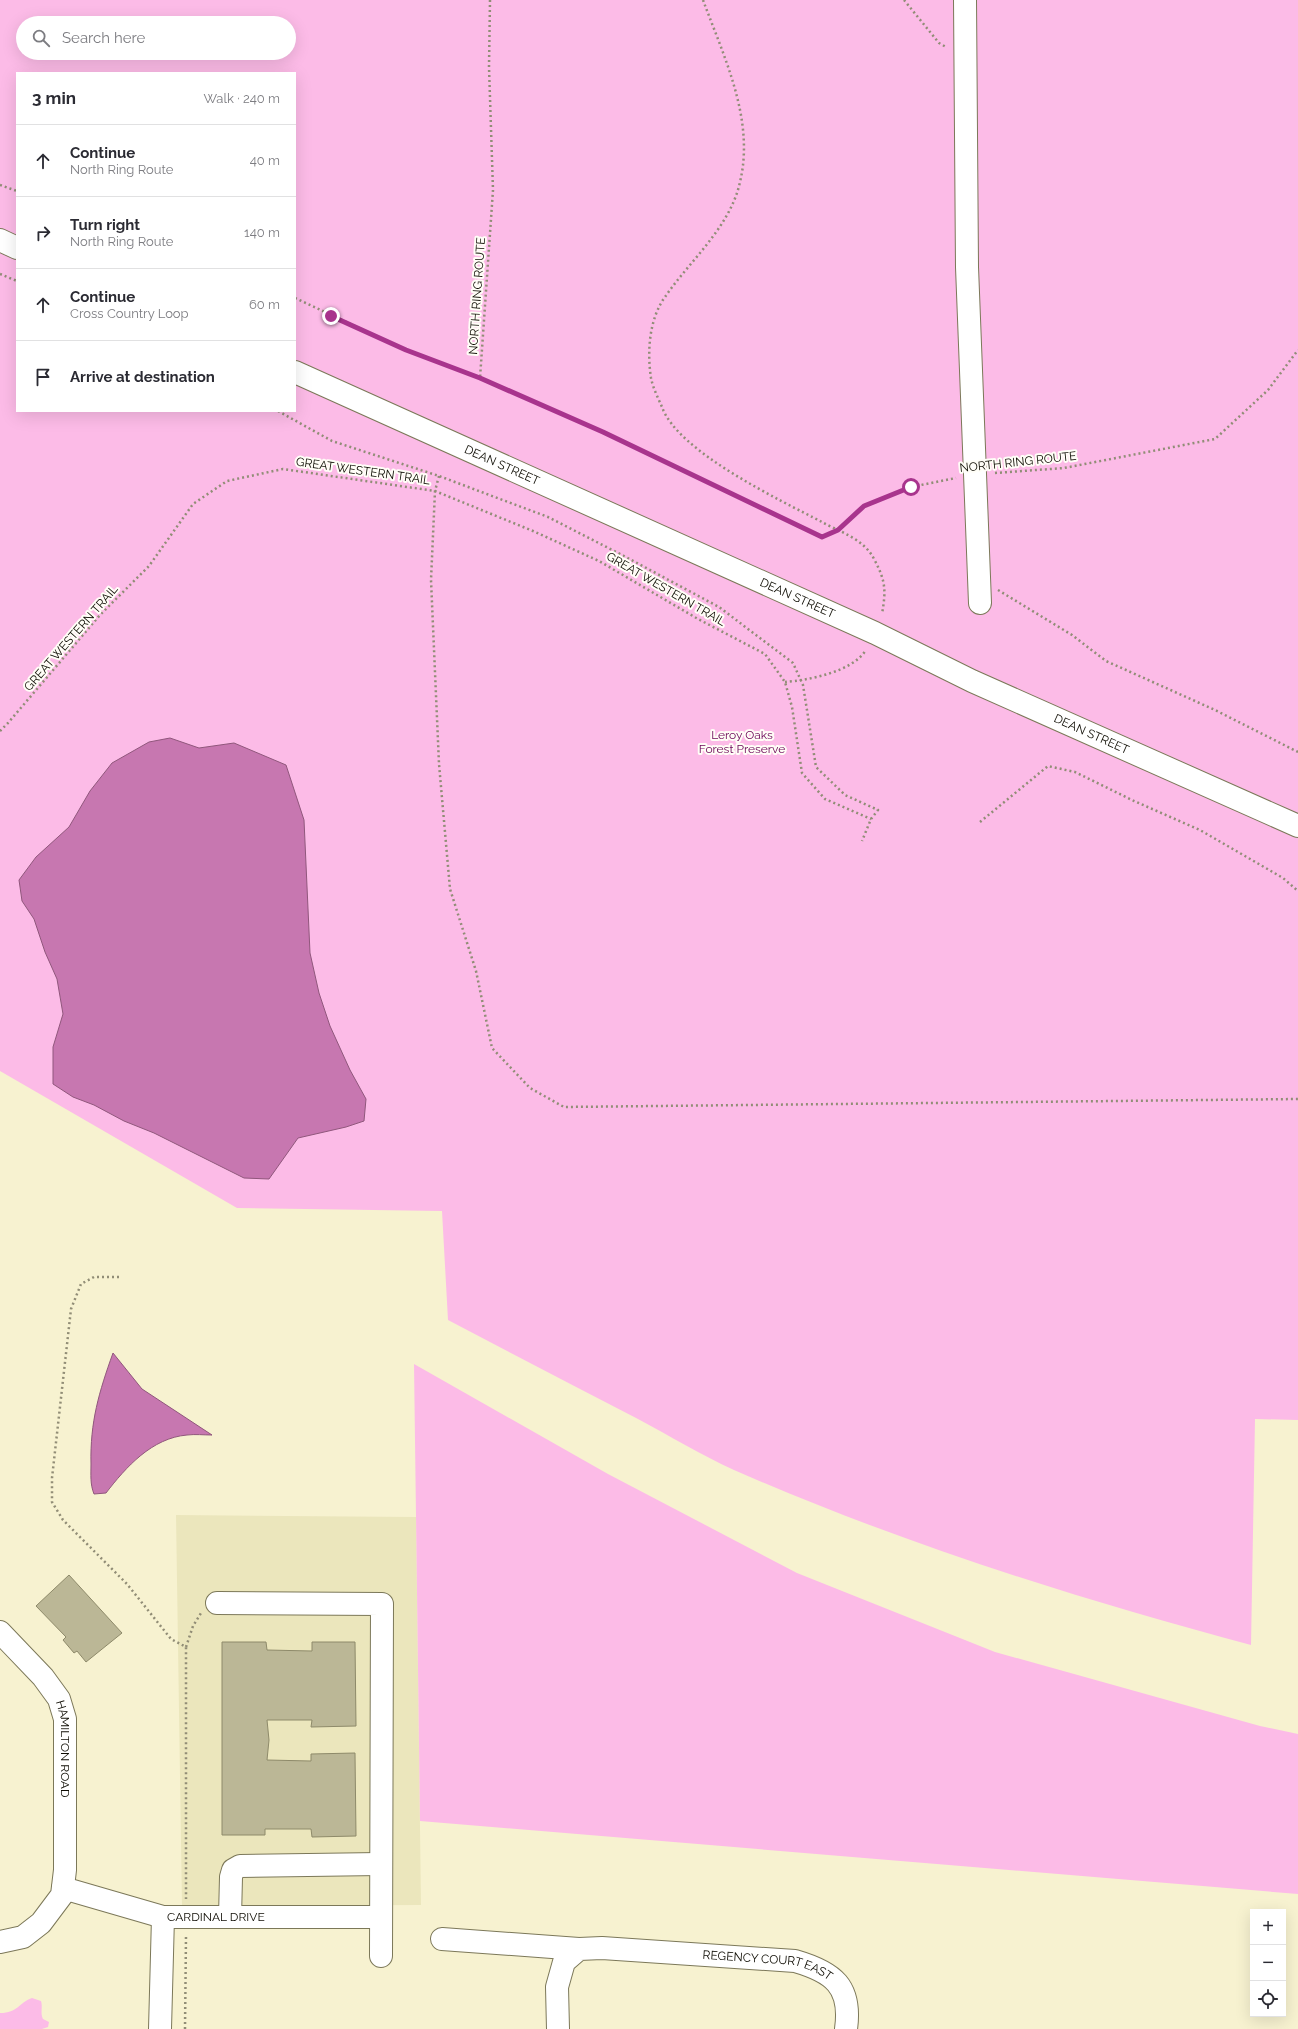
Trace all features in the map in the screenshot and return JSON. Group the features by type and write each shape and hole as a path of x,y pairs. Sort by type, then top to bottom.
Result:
{"street":[{"path":"965,0 964,58 968,267 980,603"},
{"path":"0,240 16,248"},
{"name":"DEAN STREET","path":"296,372 875,633 965,678 1298,826"},
{"path":"217,1603 382,1604 380,1864 381,1956"},
{"name":"HAMILTON ROAD","path":"0,1632 43,1677 59,1699 66,1719 66,1870 62,1895 41,1923 23,1937 0,1942"},
{"path":"230,1917 231,1877 233,1870 240,1866 260,1864 380,1864"},
{"path":"63,1888 163,1917"},
{"name":"CARDINAL DRIVE","path":"160,2029 163,1917 380,1917"},
{"name":"REGENCY COURT EAST","path":"442,1939 579,1949 602,1948 647,1950 795,1961 815,1967 836,1980 846,2001 846,2029"},
{"path":"558,2029 558,1987 564,1962 579,1949"}],"path":[{"name":"NORTH RING ROUTE","path":"490,0 488,67 493,190 480,378 603,432 822,537 838,530 864,506 911,487 976,474 1064,468 1215,439 1268,390 1298,350"},
{"path":"703,0 730,72 741,116 744,157 740,182 723,224 663,298 653,322 650,348 652,380 664,412 682,438 741,479 854,537 874,558 886,590 881,621"},
{"path":"904,0 939,44 964,58"},
{"path":"0,186 16,192"},
{"path":"0,274 16,281"},
{"path":"296,298 406,350 480,378"},
{"path":"280,412 332,441 438,476 548,517 719,607 793,663 801,681 808,712 816,768 845,795 878,810 871,819 862,841"},
{"name":"GREAT WESTERN TRAIL","path":"0,731 100,615 149,566 193,504 227,481 283,469 435,491 533,531 599,561 698,619 765,654 785,682 792,707 802,773 825,799 871,819"},
{"path":"438,476 435,491 431,580 439,764 450,889 476,971 492,1048 530,1088 564,1107 1298,1099"},
{"path":"979,579 1072,635 1106,661 1215,710 1298,752"},
{"path":"785,682 801,681 843,669 864,654 867,648"},
{"path":"980,822 1048,766 1075,772 1134,801 1200,830 1283,878 1298,891"},
{"path":"119,1278 94,1278 81,1284 71,1309 52,1478 52,1502 63,1520 127,1584 171,1639 186,1647"},
{"path":"186,1900 186,1647 193,1626 204,1608 217,1603"},
{"path":"185,2029 186,1933"}],"shaded area":[{"path":"170,738 199,748 234,743 286,765 304,820 310,953 319,993 330,1026 350,1070 366,1099 364,1121 346,1127 298,1138 269,1179 244,1178 154,1133 124,1121 94,1105 73,1097 53,1084 53,1047 63,1014 57,979 45,952 34,919 22,901 19,880 36,857 69,827 90,791 112,763 149,742"},
{"path":"113,1353 142,1389 212,1435 187,1435 174,1437 162,1442 141,1455 131,1464 106,1493 94,1494 91,1476 92,1434 96,1407"},
{"path":"176,1515 416,1517 421,1905 182,1906"}],"green space":[{"name":"Leroy Oaks Forest Preserve","path":"0,0 1298,0 1298,1420 1255,1419 1251,1645 1119,1608 989,1567 860,1522 797,1497 710,1458 448,1320 442,1211 237,1208 0,1071"},
{"path":"414,1364 608,1474 797,1573 995,1652 1260,1726 1298,1734 1298,1894 420,1821"},
{"path":"32,1998 41,2001 42,2017 49,2022 48,2027 42,2029 0,2029 0,2013 6,2013 14,2010"}],"building":[{"path":"69,1575 122,1633 86,1662 77,1651 74,1653 63,1640 66,1637 36,1606"},
{"path":"222,1642 266,1642 267,1650 312,1651 312,1642 355,1642 356,1726 311,1727 312,1720 267,1720 269,1740 267,1760 311,1761 311,1754 355,1753 356,1836 312,1837 311,1829 265,1829 265,1835 222,1835"}],"route":[{"path":"331,316 406,350 480,378 603,432 822,537 838,530 864,506 911,487"}]}
